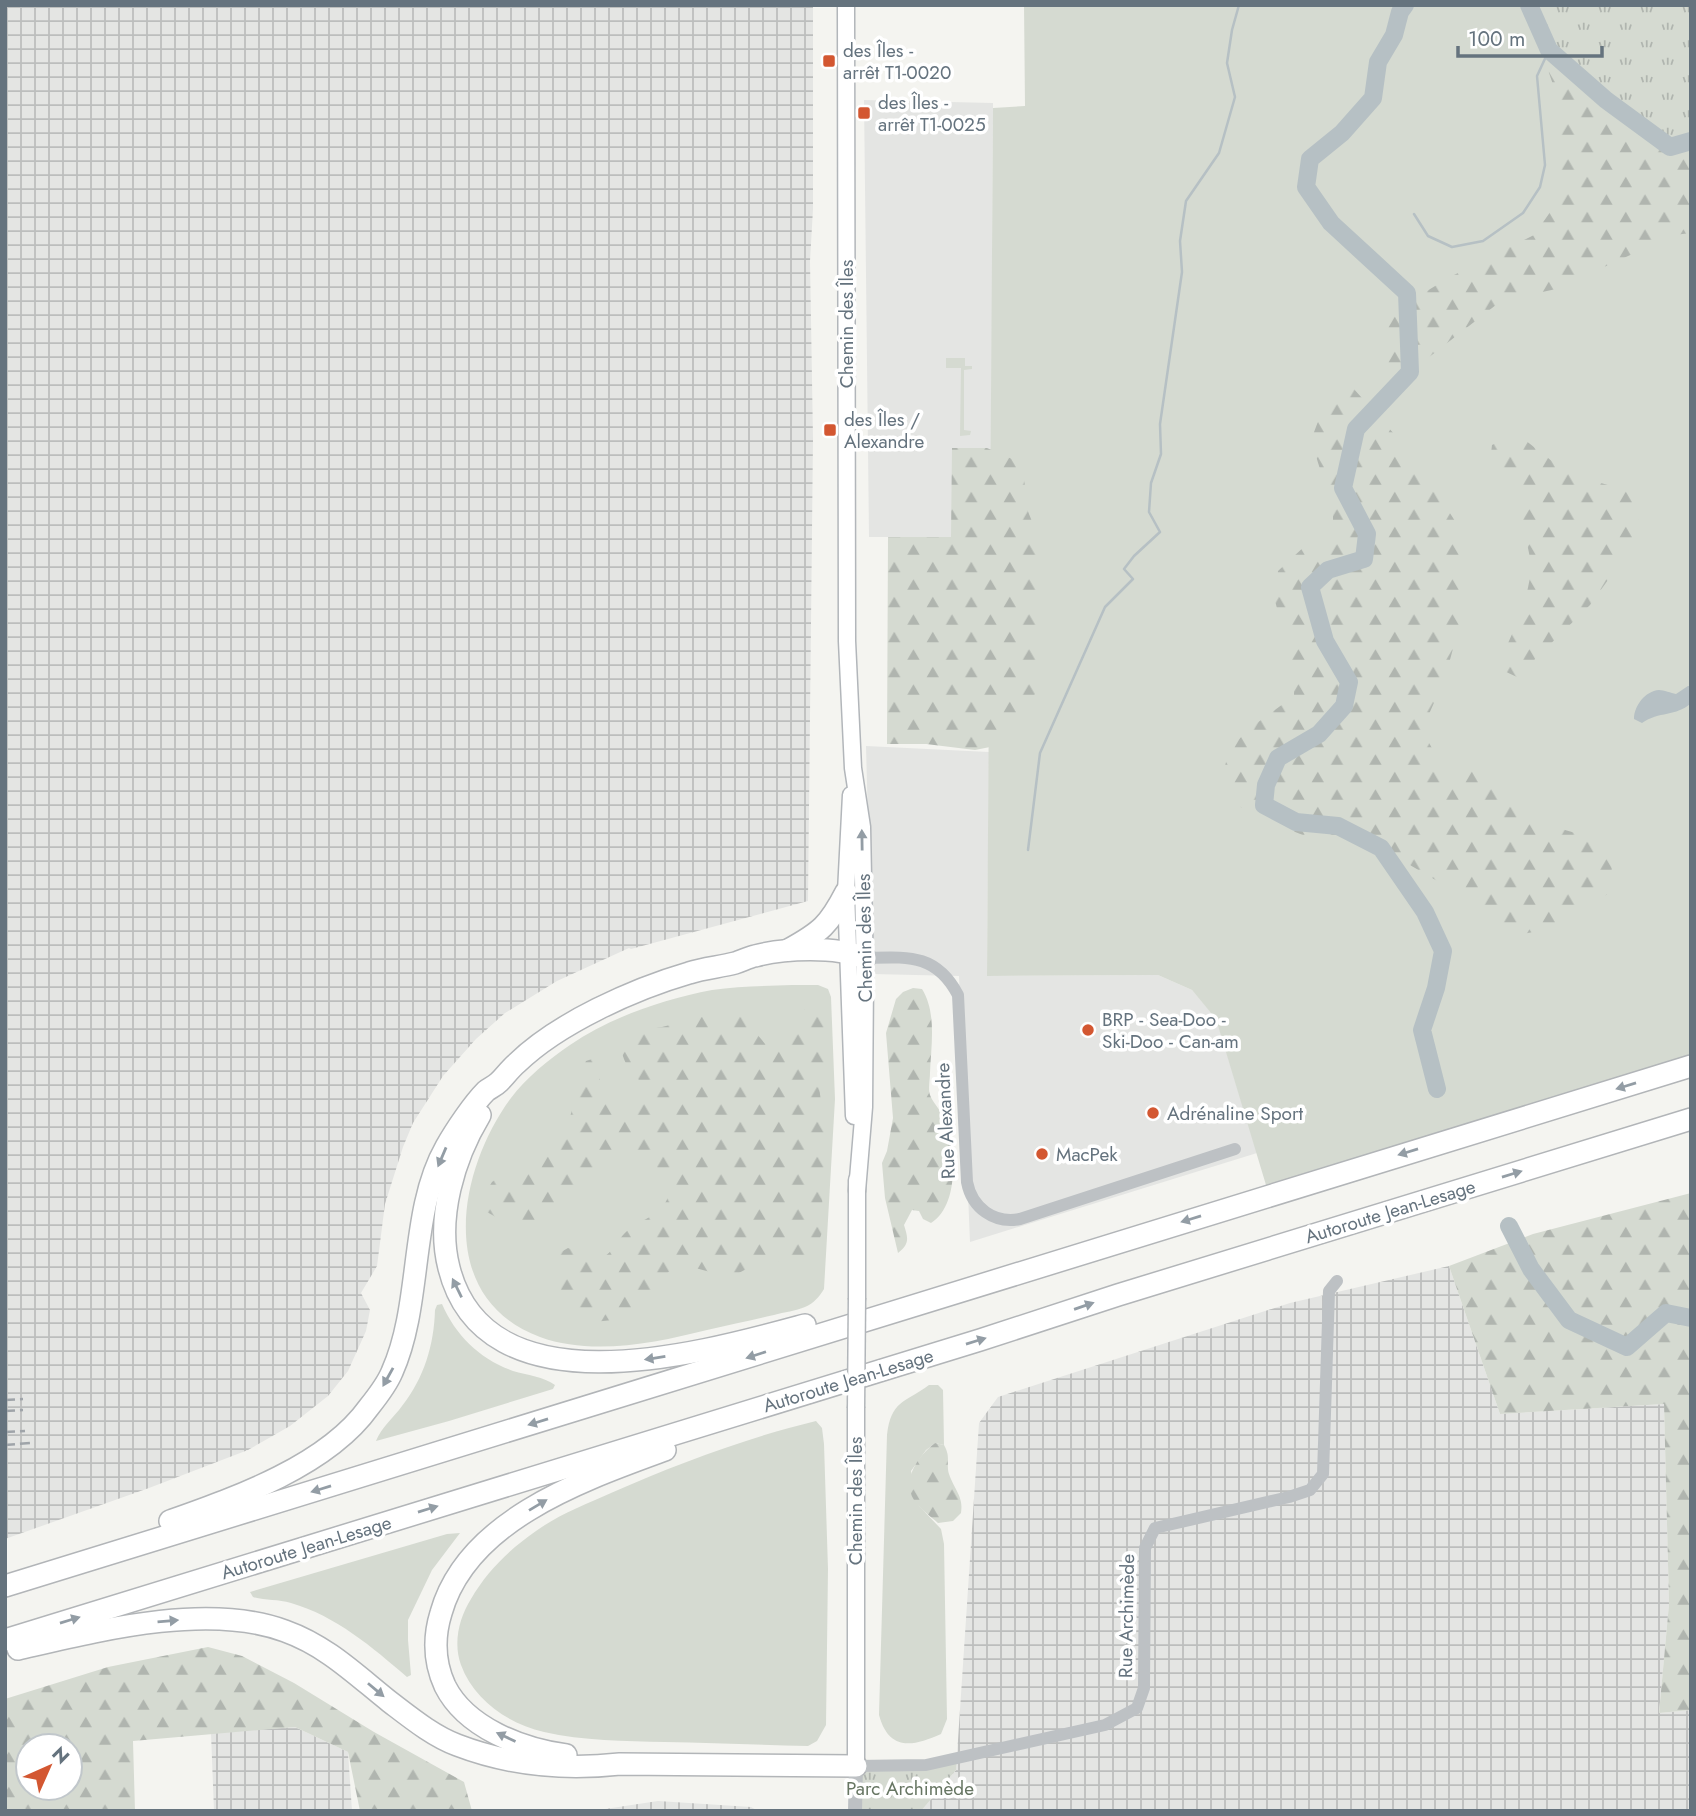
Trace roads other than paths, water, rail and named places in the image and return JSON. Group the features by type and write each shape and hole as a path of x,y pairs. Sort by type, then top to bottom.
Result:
{"highway":[{"path":"787,951 827,925 846,892"},
{"path":"854,958 787,951 755,956 689,973 607,1005 574,1022 517,1062 497,1084 475,1124 453,1176 445,1223 445,1254 453,1287 476,1319 509,1344 555,1359 605,1363 632,1362 683,1354 917,1295 961,1289"},
{"path":"736,963 758,965 854,958"},
{"path":"5,1586 1691,1066"},
{"path":"5,1577 250,1492 314,1456 347,1431 367,1410 392,1373 406,1327 428,1192 445,1148 486,1091 497,1084"},
{"name":"Autoroute Jean-Lesage","path":"5,1640 1691,1119"},
{"path":"620,1764 555,1754 521,1744 491,1730 466,1713 449,1693 439,1672 435,1649 436,1629 444,1600 461,1570 483,1546 518,1517 553,1496 623,1466 813,1398 841,1382"},
{"path":"5,1652 142,1624 189,1620 237,1621 282,1630 315,1643 422,1726 456,1745 498,1758 547,1766 591,1767 620,1764 856,1766"}],"main road":[{"name":"Chemin des Îles","path":"846,5 847,584 853,768 846,892 854,958"},
{"name":"Chemin des Îles","path":"853,768 862,827 854,958 857,1191 856,1766"}],"street":[{"name":"Rue Alexandre","path":"854,958 906,956 926,961 951,982 958,995 967,1182 974,1202 990,1215 1004,1220 1020,1219 1235,1149"},
{"name":"Rue Archimède","path":"856,1766 926,1765 1105,1725 1137,1708 1144,1688 1145,1548 1155,1528 1289,1497 1310,1490 1323,1474 1329,1291 1336,1281"},
{"name":"Chemin des Îles","path":"855,1811 856,1766"}],"waterway":[{"path":"1028,850 1040,753 1105,607 1133,579 1124,569 1160,532 1149,512 1151,483 1161,454 1160,424 1182,272 1180,241 1186,201 1219,153 1235,97 1227,63 1239,5"},
{"path":"1405,5 1400,12 1394,35 1378,62 1373,98 1342,133 1310,159 1306,187 1331,223 1407,293 1410,372 1356,429 1343,488 1367,534 1364,559 1328,570 1310,587 1325,641 1349,682 1344,706 1319,734 1278,758 1266,785 1264,805 1296,822 1338,826 1381,848 1425,912 1443,951 1436,988 1422,1030 1437,1089"},
{"path":"1529,5 1549,50 1606,100 1670,147 1691,141"},
{"path":"1414,214 1428,236 1452,247 1483,241 1523,213 1540,187 1545,165 1537,76 1549,50"},
{"path":"1509,1226 1531,1269 1569,1320 1627,1347 1666,1313 1691,1318"}],"railway":[{"path":"5,1400 23,1399"},
{"path":"5,1411 23,1410"},
{"path":"5,1432 25,1431"},
{"path":"5,1445 30,1443"}],"place":[{"name":"des Îles - arrêt T1-0020","path":"829,61"},
{"name":"des Îles - arrêt T1-0025","path":"864,113"},
{"name":"des Îles / Alexandre","path":"830,430"},
{"name":"BRP - Sea-Doo - Ski-Doo - Can-am","path":"1088,1030"},
{"name":"Adrénaline Sport","path":"1153,1113"},
{"name":"MacPek","path":"1042,1154"}],"park label":[{"name":"Parc Archimède","path":"910,1788"}]}
